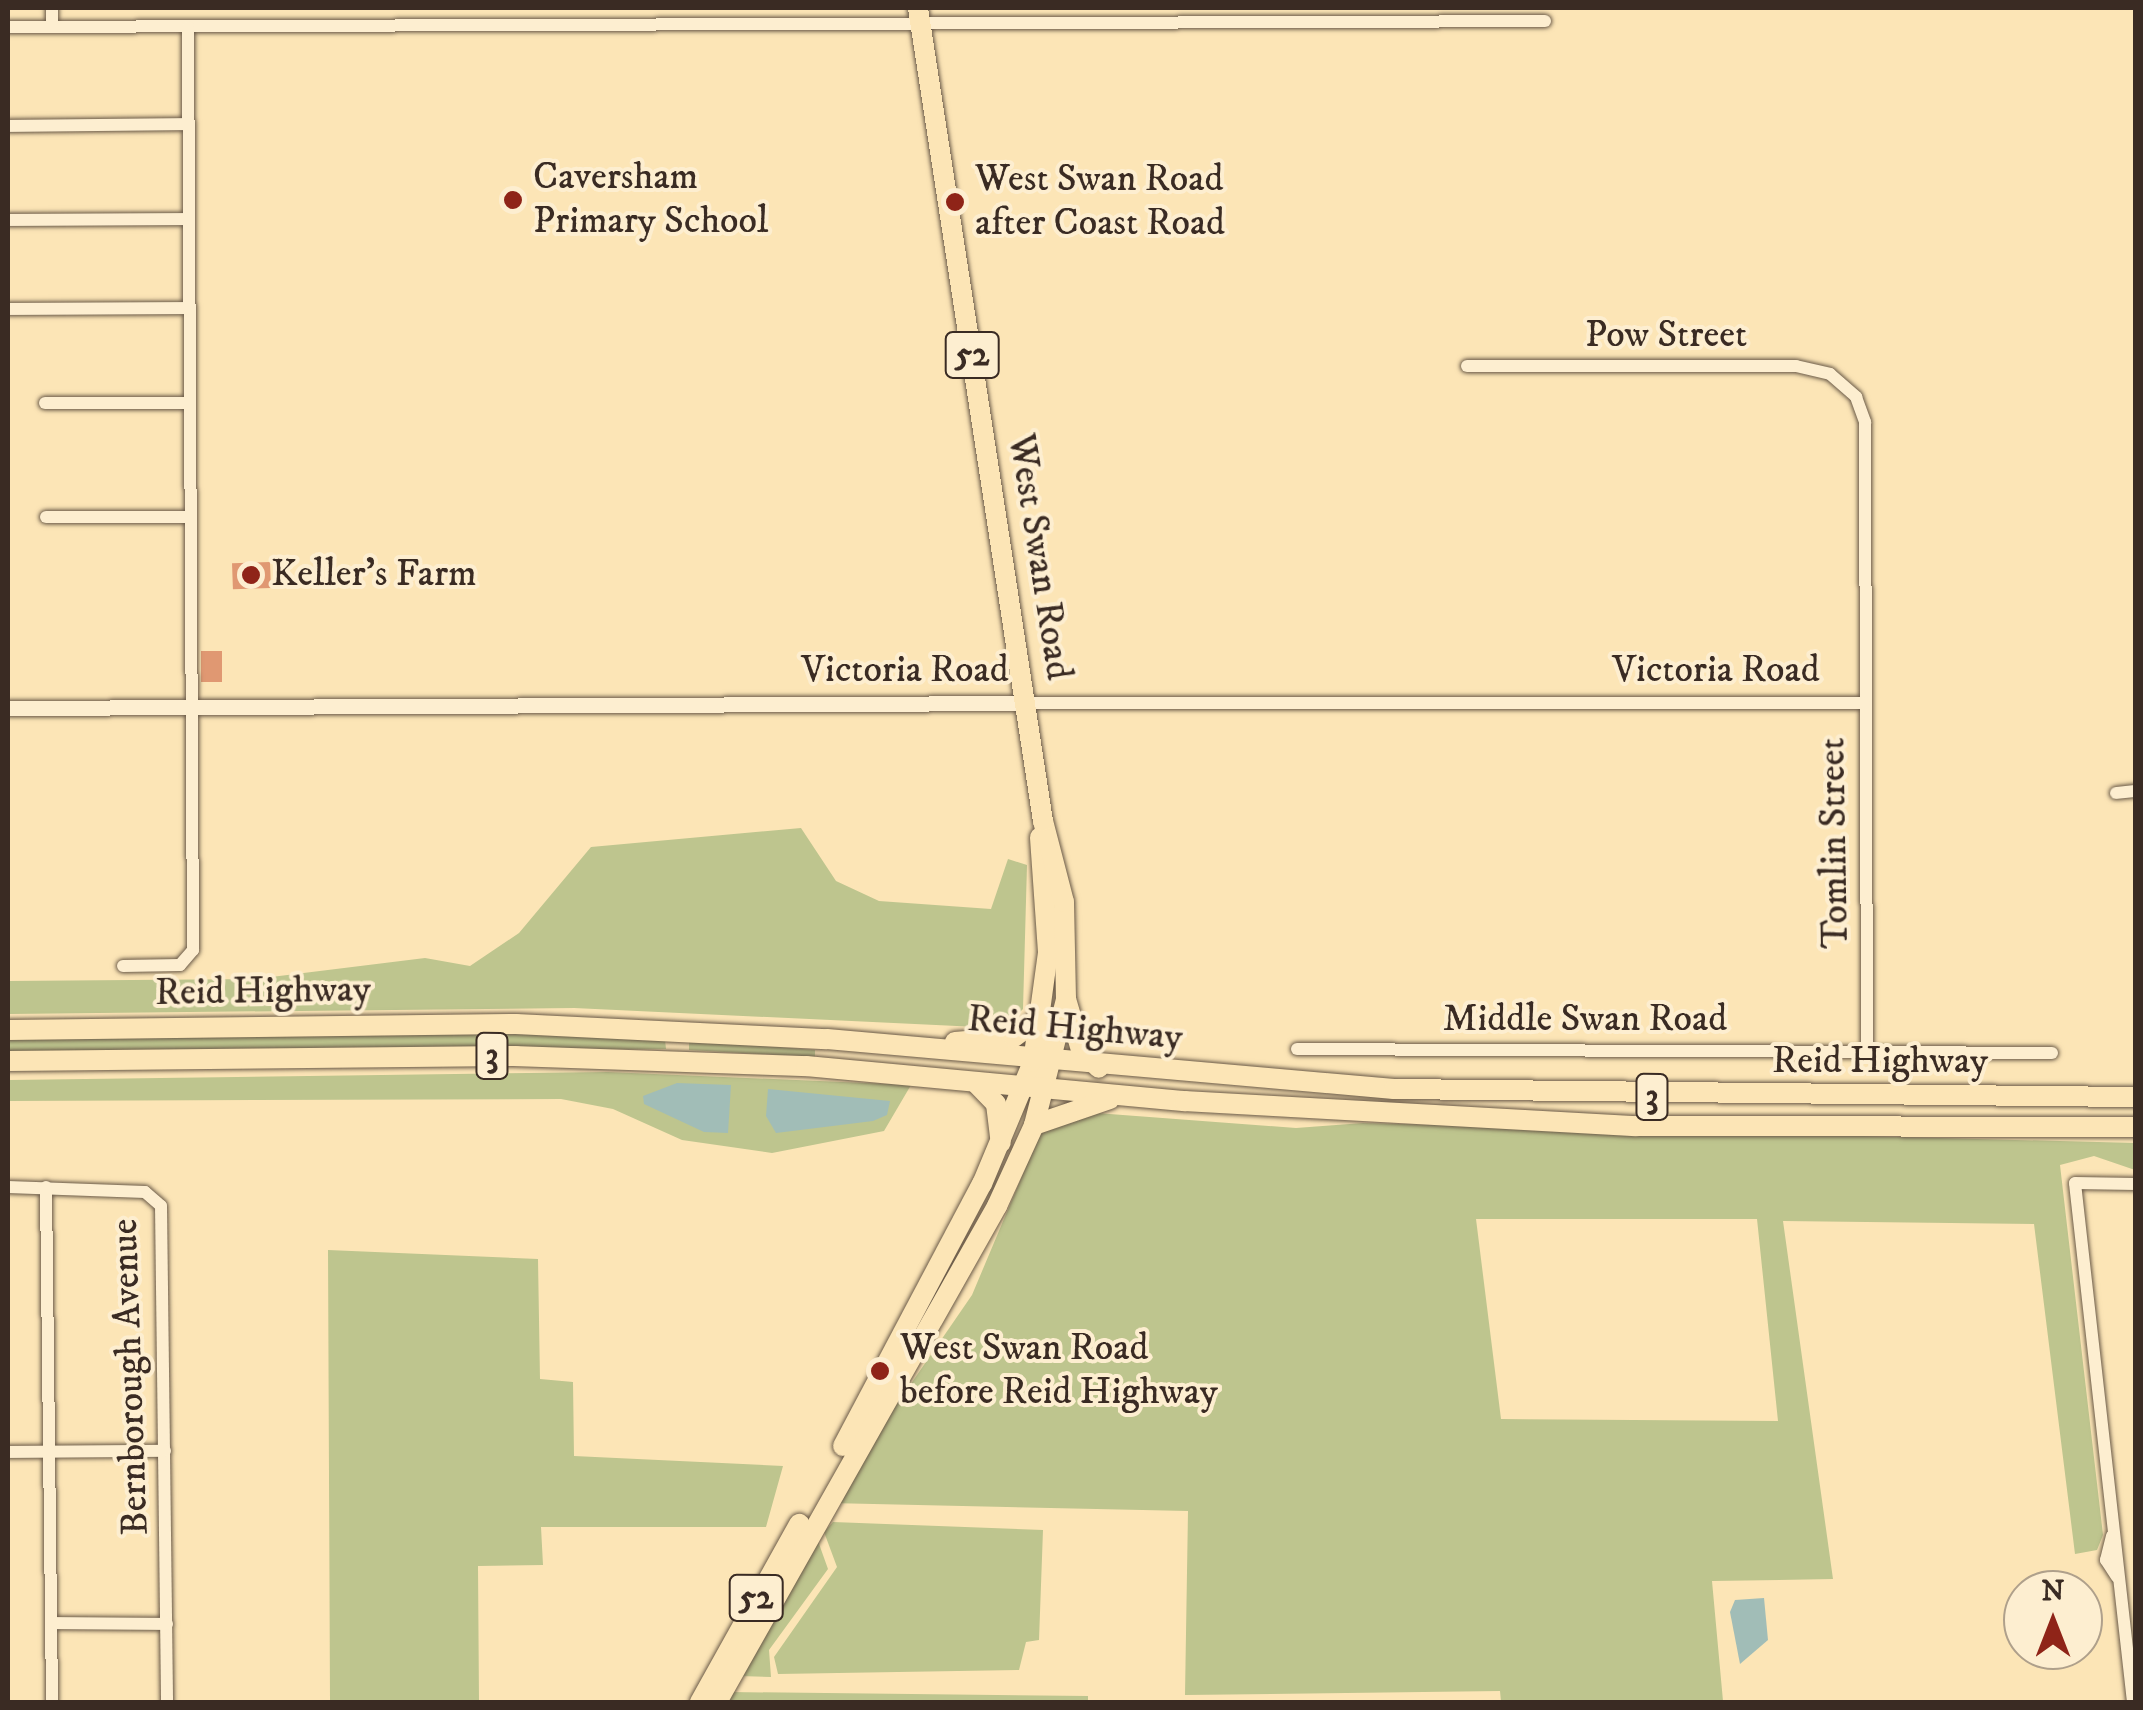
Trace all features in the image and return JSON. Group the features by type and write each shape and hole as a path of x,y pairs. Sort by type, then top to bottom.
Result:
{"main road":[{"name":"West Swan Road","path":"700,1702 906,1333 1001,1143 1035,1088 1066,999 1064,902 1043,820 919,16"},
{"name":"West Swan Road","path":"1043,820 1043,1063"},
{"path":"1066,999 1081,1050 1099,1068"},
{"path":"930,1050 1014,1038 1042,1017"},
{"name":"Reid Highway","path":"8,1030 516,1024 930,1050 1099,1068 1640,1097 2136,1096"},
{"name":"Reid Highway","path":"8,1061 516,1056 1635,1126 2136,1128"},
{"path":"976,1082 996,1104 1001,1143"},
{"name":"West Swan Road","path":"717,1702 824,1500 971,1256 1034,1125 1035,1088"},
{"path":"1034,1125 1116,1096"}],"street":[{"path":"52,8 52,27"},
{"path":"8,28 919,16 1545,21"},
{"path":"123,966 180,965 193,950 188,27"},
{"path":"8,126 188,124"},
{"path":"8,220 188,219"},
{"path":"8,309 189,308"},
{"name":"Pow Street","path":"1467,366 1796,366 1830,374 1856,396"},
{"name":"Tomlin Street","path":"1856,396 1865,422 1867,1051"},
{"path":"44,404 189,403"},
{"path":"46,517 189,516"},
{"name":"Victoria Road","path":"8,708 1026,702 1864,703"},
{"path":"2116,792 2136,791"},
{"name":"Middle Swan Road","path":"1297,1049 2052,1053"},
{"path":"2133,1702 2117,1577 2122,1558 2112,1536 2075,1184 2136,1184"},
{"name":"Bernborough Avenue","path":"8,1187 145,1192 161,1206 168,1702"},
{"path":"46,1187 52,1702"},
{"path":"8,1452 166,1451"},
{"path":"52,1624 167,1624"}],"green space":[{"path":"801,828 836,881 879,901 991,909 1008,859 1027,865 1023,1009 1006,1026 978,1027 574,1008 8,1014 8,981 255,979 425,958 470,966 519,933 591,847"},
{"path":"600,1034 665,1040 666,1049 8,1055 8,1035"},
{"path":"689,1040 815,1050 815,1057 689,1050"},
{"path":"608,1072 911,1085 884,1131 772,1153 682,1140 613,1109 561,1099 8,1101 8,1080"},
{"path":"1083,1112 1296,1128 1363,1123 2135,1143 2135,1170 2094,1156 2060,1165 2103,1535 2097,1550 2075,1554 2034,1224 1783,1221 1833,1579 1712,1581 1723,1701 1501,1702 1500,1691 1185,1695 1188,1511 829,1503 972,1295 1041,1131","holes":["1476,1219 1757,1219 1778,1421 1501,1419"]},
{"path":"328,1250 538,1259 540,1379 573,1382 574,1456 783,1466 766,1527 541,1527 543,1565 478,1566 479,1702 330,1702"},
{"path":"833,1522 1043,1530 1039,1640 1026,1642 1019,1670 778,1674 774,1657 837,1567 824,1532"},
{"path":"818,1541 828,1569 769,1650 771,1677 739,1676"},
{"path":"730,1692 1088,1696 1088,1702 724,1702"}],"water":[{"path":"677,1083 731,1085 728,1133 704,1132 644,1104 643,1096"},
{"path":"768,1089 890,1101 887,1115 873,1121 776,1133 766,1116"},
{"path":"1764,1598 1768,1640 1740,1664 1730,1612 1735,1600"}],"building":[{"name":"Keller’s Farm","path":"270,562 271,588 233,589 232,563"},
{"name":"Keller’s Farm","path":"201,651 222,651 222,682 201,682"}],"place":[{"name":"Caversham Primary School","path":"513,200"},
{"name":"West Swan Road after Coast Road","path":"955,202"},
{"name":"Keller’s Farm","path":"251,575"},
{"name":"West Swan Road before Reid Highway","path":"880,1371"}]}
